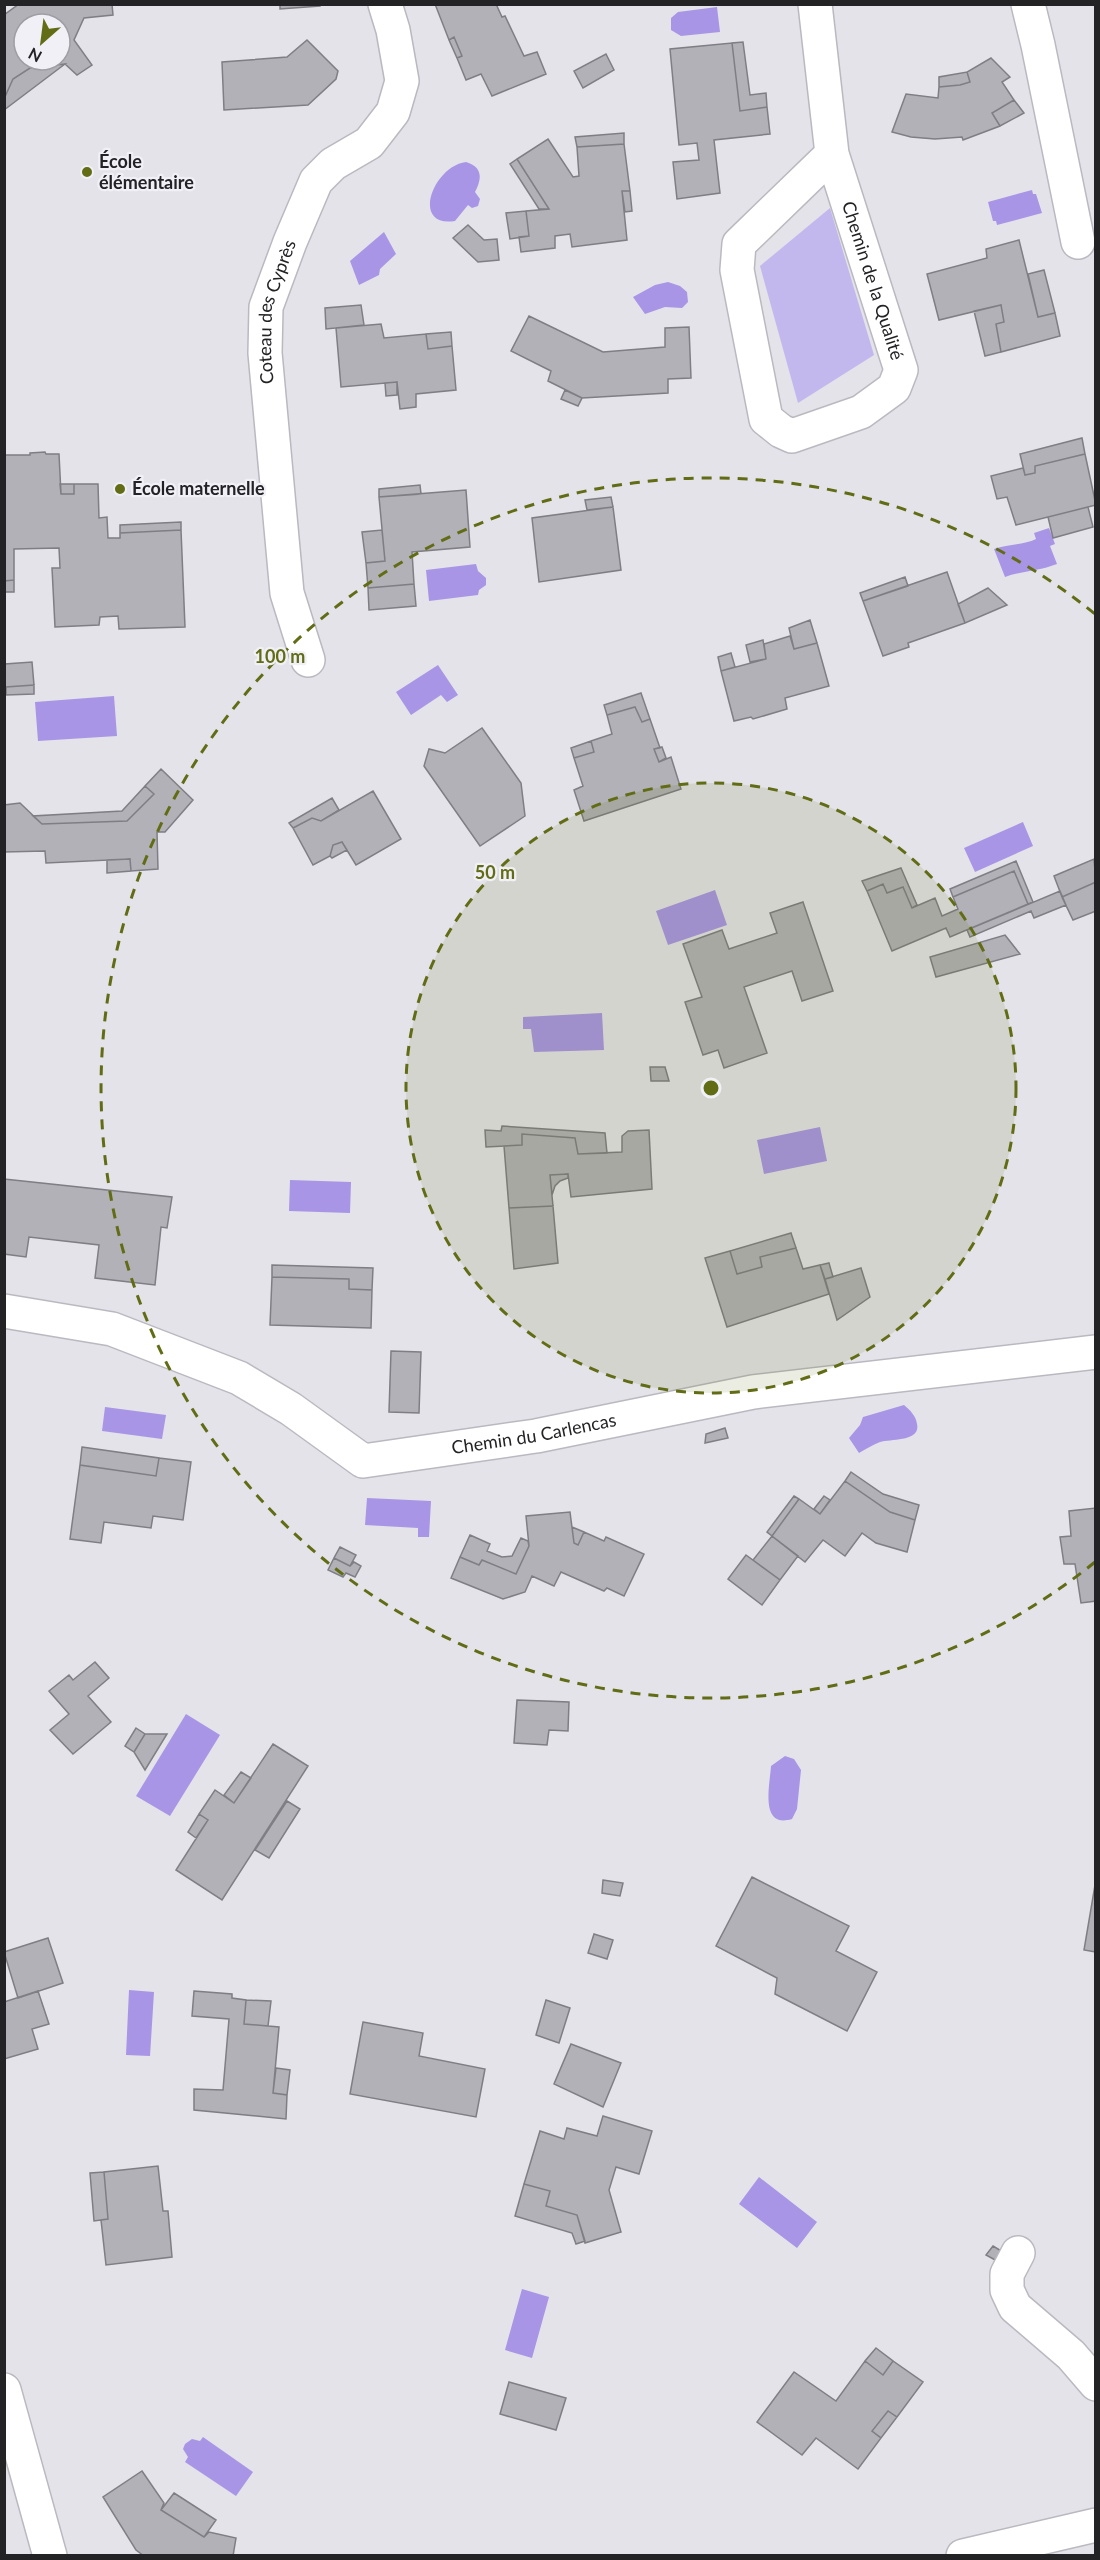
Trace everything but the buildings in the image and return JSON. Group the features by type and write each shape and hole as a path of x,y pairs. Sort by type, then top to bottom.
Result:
{"street":[{"name":"Coteau des Cyprès","path":"308,660 287,593 265,353 266,307 316,181 333,164 369,143 393,112 402,81 393,30 385,4"},
{"name":"Chemin de la Qualité","path":"815,4 832,154 901,370 894,388 861,412 792,436 781,431 766,418 736,270 739,244 832,154"},
{"path":"1028,4 1078,242"},
{"name":"Chemin du Carlencas","path":"4,1311 112,1329 239,1378 291,1409 363,1461 536,1436 753,1392 1095,1352"},
{"path":"1018,2253 1007,2274 1007,2290 1015,2307 1071,2355 1095,2384"},
{"path":"4,2390 50,2556"},
{"path":"963,2556 1095,2525"}],"shaded area":[{"path":"717,7 720,32 681,36 671,30 671,18 678,12"},
{"path":"466,162 476,167 480,174 475,192 480,199 478,206 472,208 468,205 455,221 441,221 433,215 430,206 436,184 454,166"},
{"path":"1032,190 1033,194 1036,194 1042,213 997,225 996,221 993,221 988,202"},
{"path":"830,208 874,355 798,403 760,266"},
{"path":"384,232 396,254 380,269 379,275 359,285 350,261"},
{"path":"668,282 680,286 687,292 688,302 682,308 665,307 645,314 633,297 655,285"},
{"path":"1049,528 1055,544 1050,546 1057,564 1005,577 994,549 1031,541 1036,539 1034,533"},
{"path":"476,564 478,571 486,578 486,585 479,590 478,595 429,601 426,570"},
{"path":"438,665 458,695 447,702 441,695 411,715 396,692"},
{"path":"114,696 117,736 38,741 35,702"},
{"path":"1023,822 1033,846 975,872 964,848"},
{"path":"715,890 727,925 668,945 656,911"},
{"path":"602,1013 604,1050 534,1052 531,1029 523,1029 523,1017"},
{"path":"820,1127 827,1161 764,1174 757,1140"},
{"path":"290,1180 351,1182 350,1213 289,1211"},
{"path":"904,1405 916,1421 917,1430 914,1434 904,1439 880,1442 859,1453 849,1438 860,1425 863,1417"},
{"path":"105,1407 166,1415 162,1439 102,1431"},
{"path":"367,1498 431,1501 429,1537 418,1537 418,1528 365,1525"},
{"path":"186,1714 220,1735 170,1816 136,1796"},
{"path":"785,1756 794,1759 801,1770 797,1809 792,1819 782,1820 775,1817 771,1811 769,1793 771,1766"},
{"path":"129,1990 154,1992 150,2056 126,2055"},
{"path":"759,2177 817,2222 797,2248 739,2204"},
{"path":"522,2289 549,2297 532,2358 505,2350"},
{"path":"203,2437 253,2472 236,2496 185,2462 188,2457 183,2449 185,2444 192,2439 200,2441"}],"place":[{"name":"École élémentaire","path":"87,172"},
{"name":"École maternelle","path":"120,489"}]}
